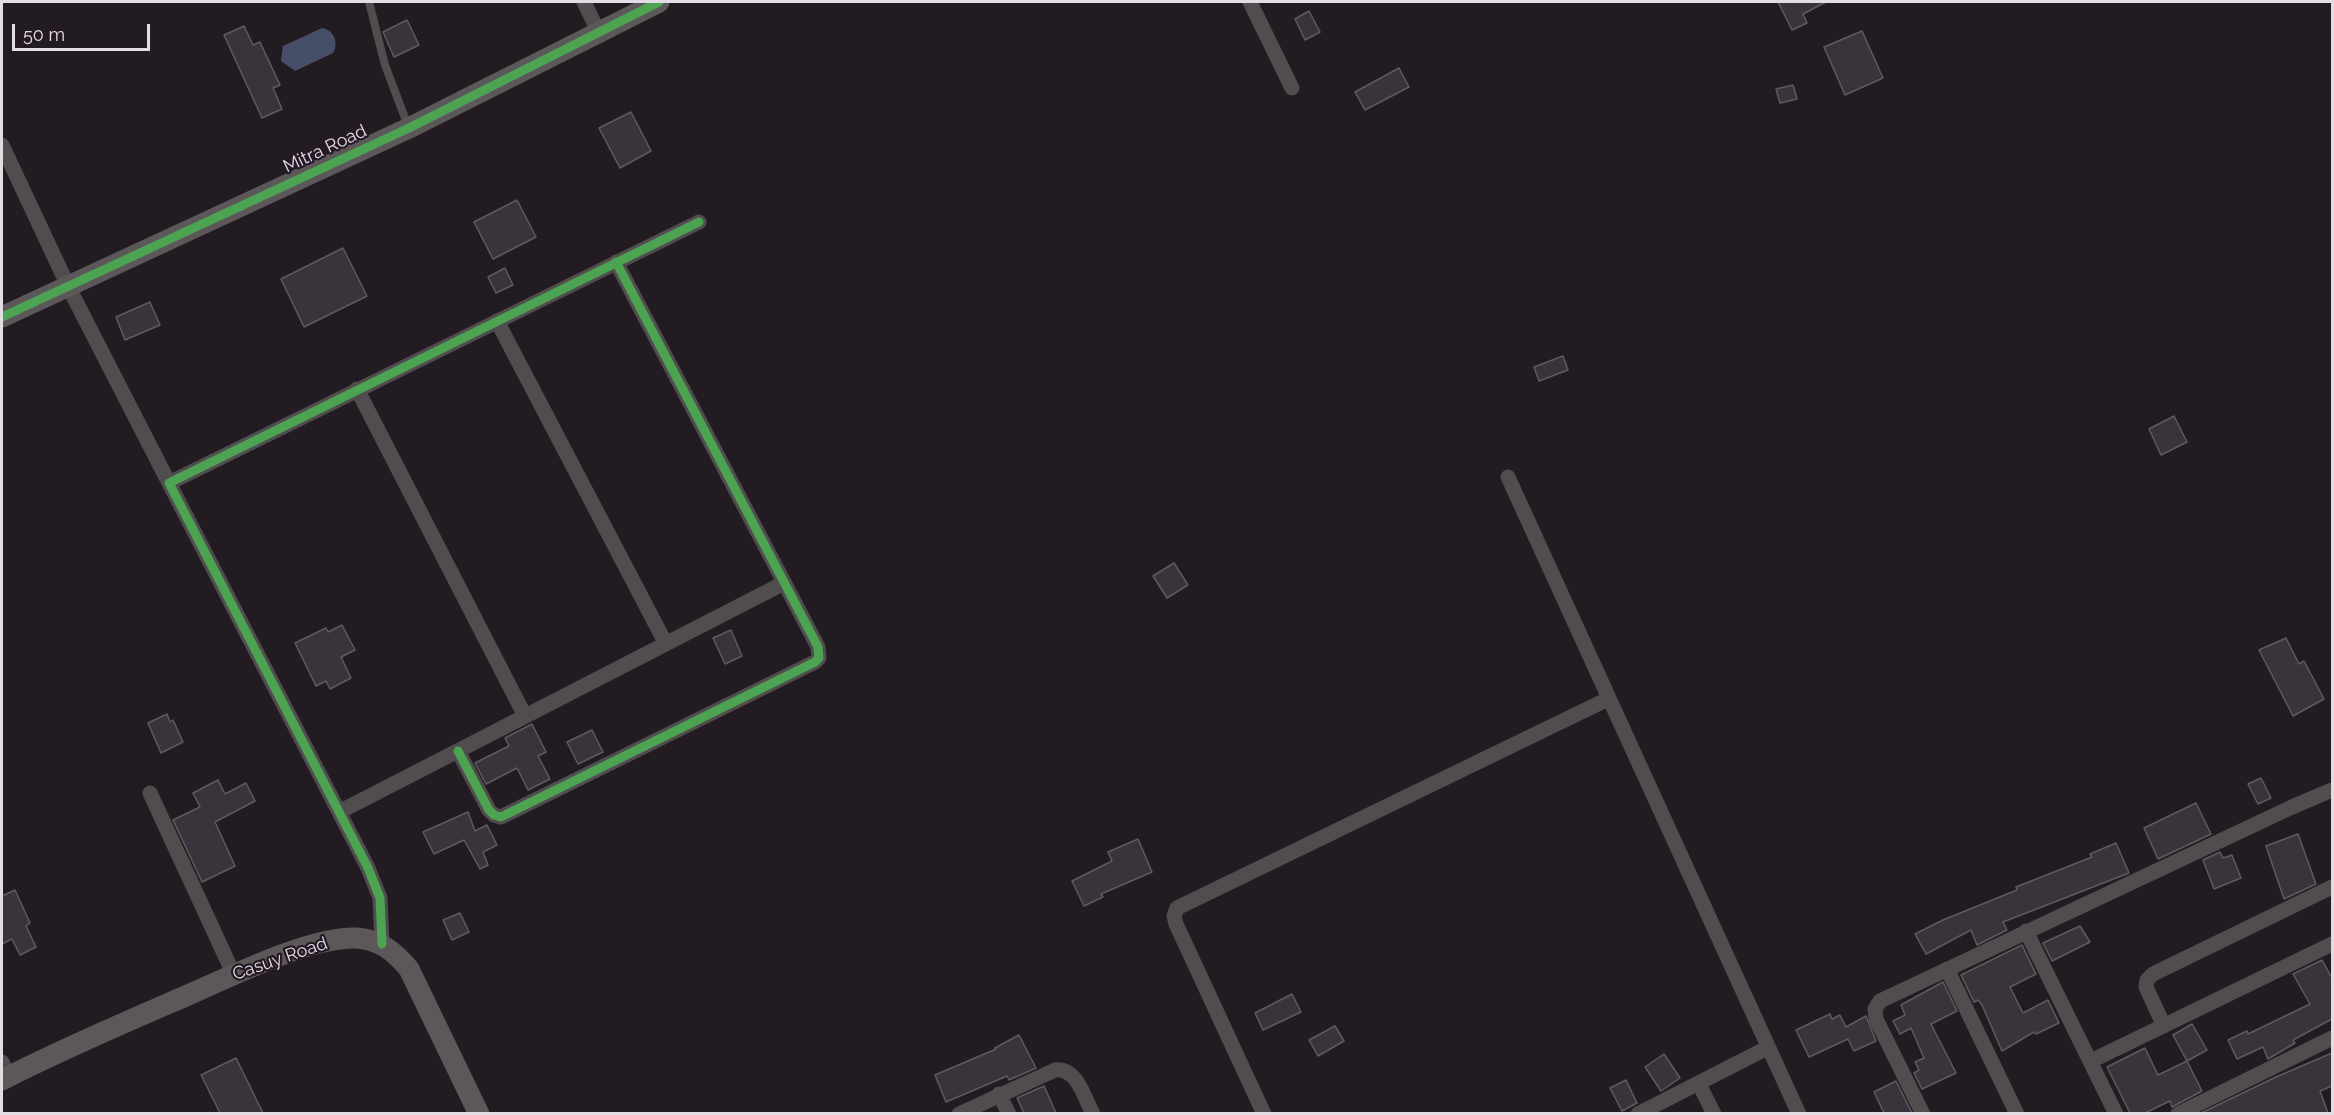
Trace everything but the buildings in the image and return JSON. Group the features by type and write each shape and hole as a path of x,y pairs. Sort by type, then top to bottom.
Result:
{"street":[{"path":"584,2 599,33"},
{"name":"Mitra Road","path":"2,317 409,128 659,2"},
{"path":"1250,2 1292,88"},
{"path":"2,145 68,286 375,882 382,913 382,944 397,954 409,969 479,1113"},
{"path":"169,483 699,222"},
{"path":"458,751 489,810 501,818 819,658 818,647 616,262"},
{"path":"496,321 666,644"},
{"path":"357,389 525,716"},
{"path":"1508,477 1767,1048 1799,1113"},
{"path":"339,812 784,583"},
{"path":"1264,1113 1176,924 1174,916 1176,908 1608,699"},
{"path":"1923,1113 1876,1019 1875,1009 1880,1001 2332,790"},
{"path":"150,793 234,975"},
{"path":"2164,1026 2146,987 2147,980 2153,974 2332,887"},
{"path":"2026,932 2116,1113"},
{"name":"Casuy Road","path":"4,1073 308,946 359,938 382,944"},
{"path":"2091,1061 2332,944"},
{"path":"1947,969 2017,1113"},
{"path":"2178,1113 2332,1038"},
{"path":"1638,1113 1700,1084 1767,1048"},
{"path":"959,1113 1061,1069 1069,1071 1075,1078 1092,1113"},
{"path":"1700,1084 1714,1113"},
{"path":"999,1094 1009,1113"}],"lane":[{"path":"369,2 385,65 409,128"}],"water":[{"path":"322,28 330,31 334,38 336,45 333,53 295,71 281,61 283,46"}],"cycle path":[{"path":"2,317 409,128 659,2"},
{"path":"382,944 380,898 368,868 169,483 699,222"},
{"path":"458,751 489,810 501,817 819,658 818,647 616,262"}]}
